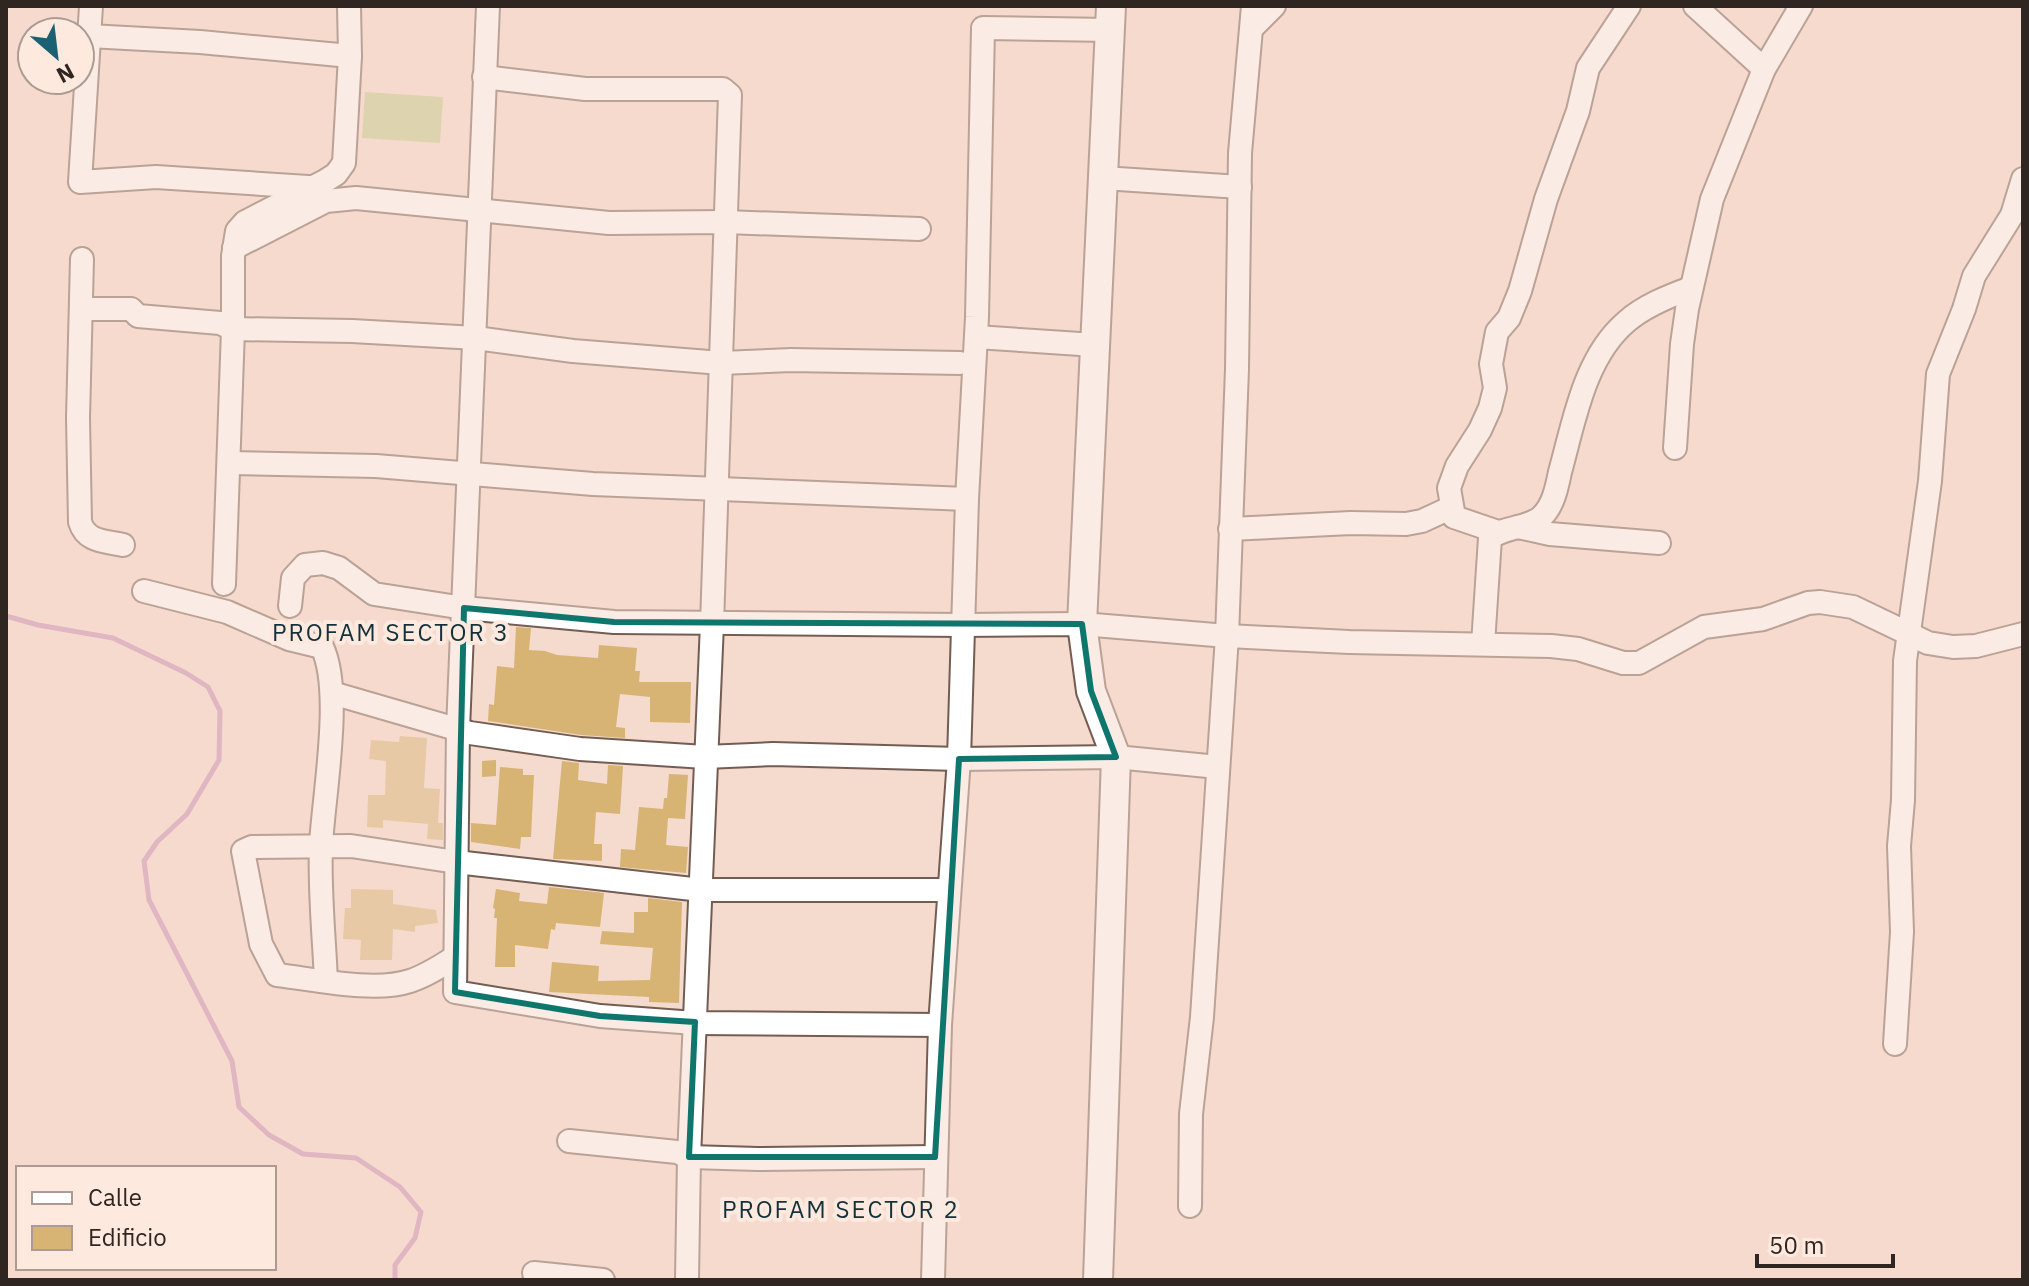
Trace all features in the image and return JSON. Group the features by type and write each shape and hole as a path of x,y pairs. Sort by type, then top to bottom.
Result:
{"main road":[{"path":"1098,1280 1116,757 1091,691 1082,624 1111,18"}],"street":[{"path":"224,584 237,231 245,222 336,174 344,163 350,56 349,6"},
{"path":"488,6 458,729 455,992 600,1016 695,1023 940,1025"},
{"path":"1190,1206 1191,1114 1202,1017 1227,636 1240,187 1252,17 1274,6"},
{"path":"1629,6 1588,68 1578,111 1546,199 1520,291 1509,318 1497,332 1491,364 1495,388 1480,430 1457,466 1449,488 1450,508 1454,517 1508,529 1659,543"},
{"path":"1695,6 1764,69"},
{"path":"1675,448 1682,344 1691,288 1712,199 1764,69 1801,6"},
{"path":"933,1280 940,1025 959,759 961,625 976,337 983,28 1111,18"},
{"path":"96,36 200,42 350,56"},
{"path":"484,77 585,89 723,89 730,95 712,624 689,1157 687,1280"},
{"path":"85,96 80,182 156,177 309,187"},
{"path":"1103,178 1240,187"},
{"path":"1895,1044 1902,932 1899,846 1903,800 1905,661 1930,481 1938,374 1974,276 2012,215 2023,179"},
{"path":"234,248 326,201 356,198 609,223 725,222 919,229"},
{"path":"82,259 80,522 88,538 123,545"},
{"path":"1483,644 1490,538 1542,517 1550,504 1557,489 1576,408 1609,339 1637,314 1691,288"},
{"path":"81,309 131,309 138,316 220,323 233,329 352,331 476,338 573,351 721,363 791,360 960,363"},
{"path":"976,337 1095,345"},
{"path":"229,463 376,466 593,484 967,499"},
{"path":"1230,529 1351,523 1406,524 1422,521 1450,508"},
{"path":"290,606 293,578 305,565 323,563 339,568 374,594 464,608 614,622 1082,624 1227,636 1578,649 1623,663 1639,663 1704,627 1763,619 1808,603 1820,602 1853,607 1928,643 1953,647 1976,646 2023,634"},
{"path":"144,591 227,612 289,639 322,647 328,660 332,693 321,847 326,981"},
{"path":"332,693 487,736 580,749 705,757 773,754 959,759 1116,757 1218,767"},
{"path":"455,957 402,983 370,985 277,975 261,944 243,851 252,847 351,846 456,862 701,890 949,890"},
{"path":"569,1141 677,1152 689,1157 935,1157"},
{"path":"534,1273 603,1280"}],"highlighted area":[{"path":"464,608 614,622 1082,624 1091,691 1116,757 959,759 935,1157 689,1157 695,1022 600,1016 455,992"}],"green space":[{"path":"365,92 443,97 440,143 362,138"}],"building":[{"path":"516,627 531,628 529,650 557,655 598,658 599,645 637,648 635,671 640,671 639,682 691,682 690,723 650,722 650,697 620,694 616,727 625,728 625,738 581,735 488,721 489,704 494,705 497,666 514,668"},
{"path":"400,736 427,738 424,788 440,789 438,823 443,823 443,840 427,839 428,824 383,820 383,828 367,827 368,795 385,795 386,761 369,759 371,740 399,742"},
{"path":"496,760 496,776 482,777 482,761"},
{"path":"562,761 579,763 578,780 607,784 608,765 623,766 620,814 596,812 594,844 602,844 602,861 553,859"},
{"path":"500,767 523,769 523,775 534,775 531,837 521,837 520,849 471,842 471,823 496,825"},
{"path":"669,774 688,775 685,819 668,818 666,845 688,847 686,873 620,867 621,849 635,850 639,807 663,809"},
{"path":"549,887 604,893 600,927 556,923 555,930 551,929 548,949 515,945 515,967 495,967 497,918 494,918 493,908 496,889 520,893 519,901 547,904"},
{"path":"351,889 393,890 393,904 436,910 438,923 415,926 415,932 393,929 392,960 360,960 361,940 343,939 345,908 351,908"},
{"path":"648,898 682,902 679,1003 649,1002 649,997 549,992 552,962 599,966 598,981 650,980 653,948 600,944 602,931 634,933 634,912 648,912"}],"waterway":[{"path":"6,616 113,638 208,687 220,711 219,760 187,814 157,842 144,861 149,900 232,1061 239,1107 269,1135 303,1154 356,1158 400,1187 421,1212 415,1238 395,1265 395,1280"}],"district":[{"name":"PROFAM SECTOR 3","path":"391,633"},
{"name":"PROFAM SECTOR 2","path":"841,1210"}]}
